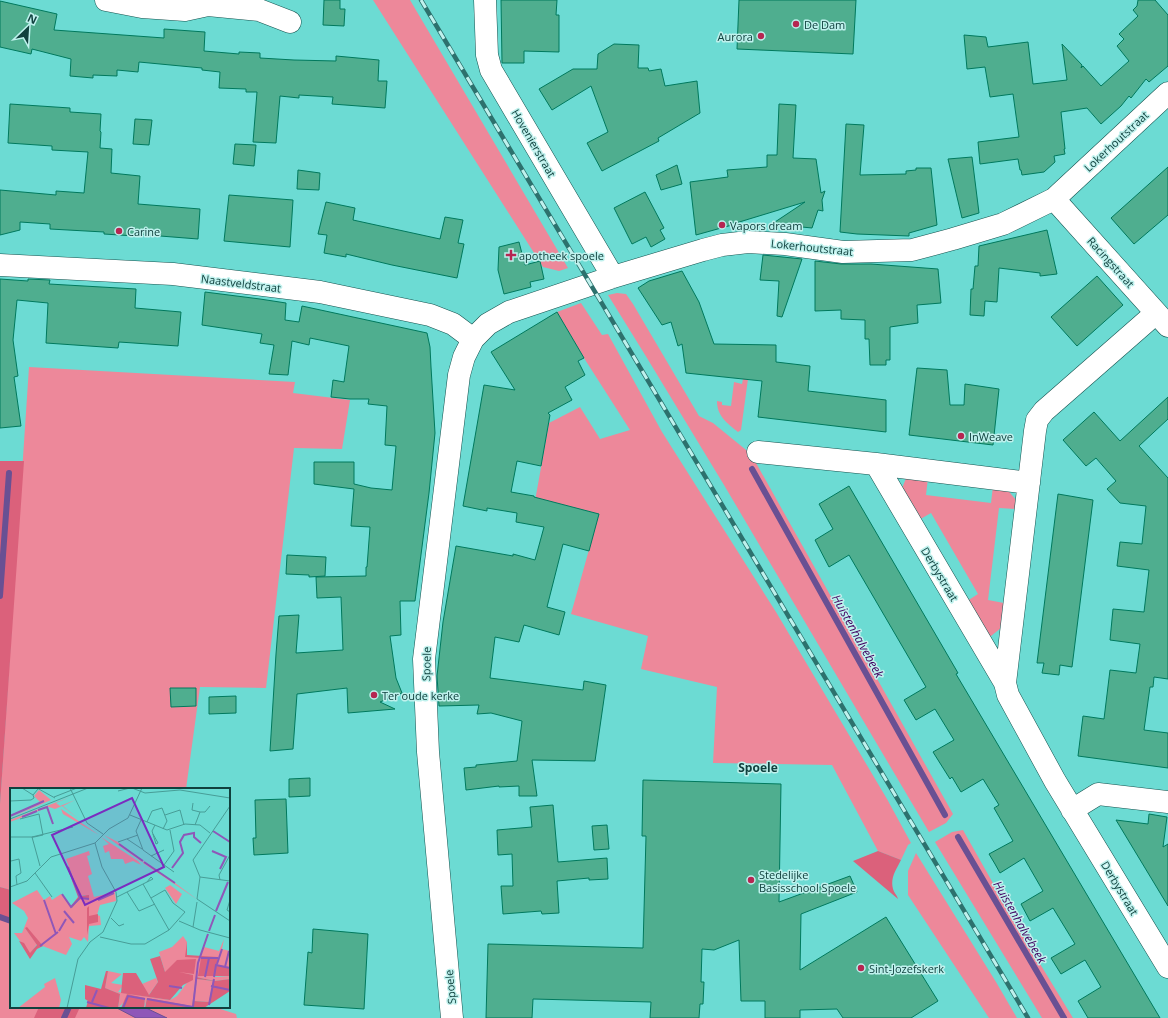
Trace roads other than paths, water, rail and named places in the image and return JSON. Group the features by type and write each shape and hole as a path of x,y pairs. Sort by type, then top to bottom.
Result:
{"street":[{"path":"106,0 142,7 185,10 208,5 259,10 290,22"},
{"name":"Hovenierstraat","path":"485,0 487,55 491,70 613,277"},
{"name":"Lokerhoutstraat","path":"473,339 488,324 509,312 613,277 722,245 748,242 785,244 843,252 912,250 1003,224 1054,199 1168,93"},
{"name":"Racingstraat","path":"1054,199 1162,319"},
{"name":"Naastveldstraat","path":"0,265 174,274 320,292 430,315 453,324 473,339"},
{"name":"Derbystraat","path":"1005,683 1037,420 1044,411 1162,319"},
{"name":"Spoele","path":"452,1018 428,752 424,659 459,375 464,357 473,339"},
{"path":"758,452 876,464 1029,483"},
{"name":"Derbystraat","path":"876,464 1005,683 1008,695 1055,781 1168,967"},
{"path":"1072,810 1098,794 1168,802"}],"waterway":[{"name":"Huistenhalvebeek","path":"752,469 945,815"},
{"path":"0,596 9,473"},
{"name":"Huistenhalvebeek","path":"958,837 1064,1018"},
{"path":"0,917 10,921"},
{"path":"64,1018 69,1008"}],"railway":[{"path":"421,0 1028,1018"}],"place":[{"name":"De Dam","path":"796,24"},
{"name":"Aurora","path":"761,36"},
{"name":"Vapors dream","path":"722,225"},
{"name":"Carine","path":"119,231"},
{"name":"apotheek spoele","path":"511,255"},
{"name":"InWeave","path":"961,436"},
{"name":"Ter oude kerke","path":"374,695"},
{"name":"Stedelijke Basisschool Spoele","path":"751,880"},
{"name":"Sint-Jozefskerk","path":"861,968"}],"district":[{"name":"Spoele","path":"758,767"}]}
